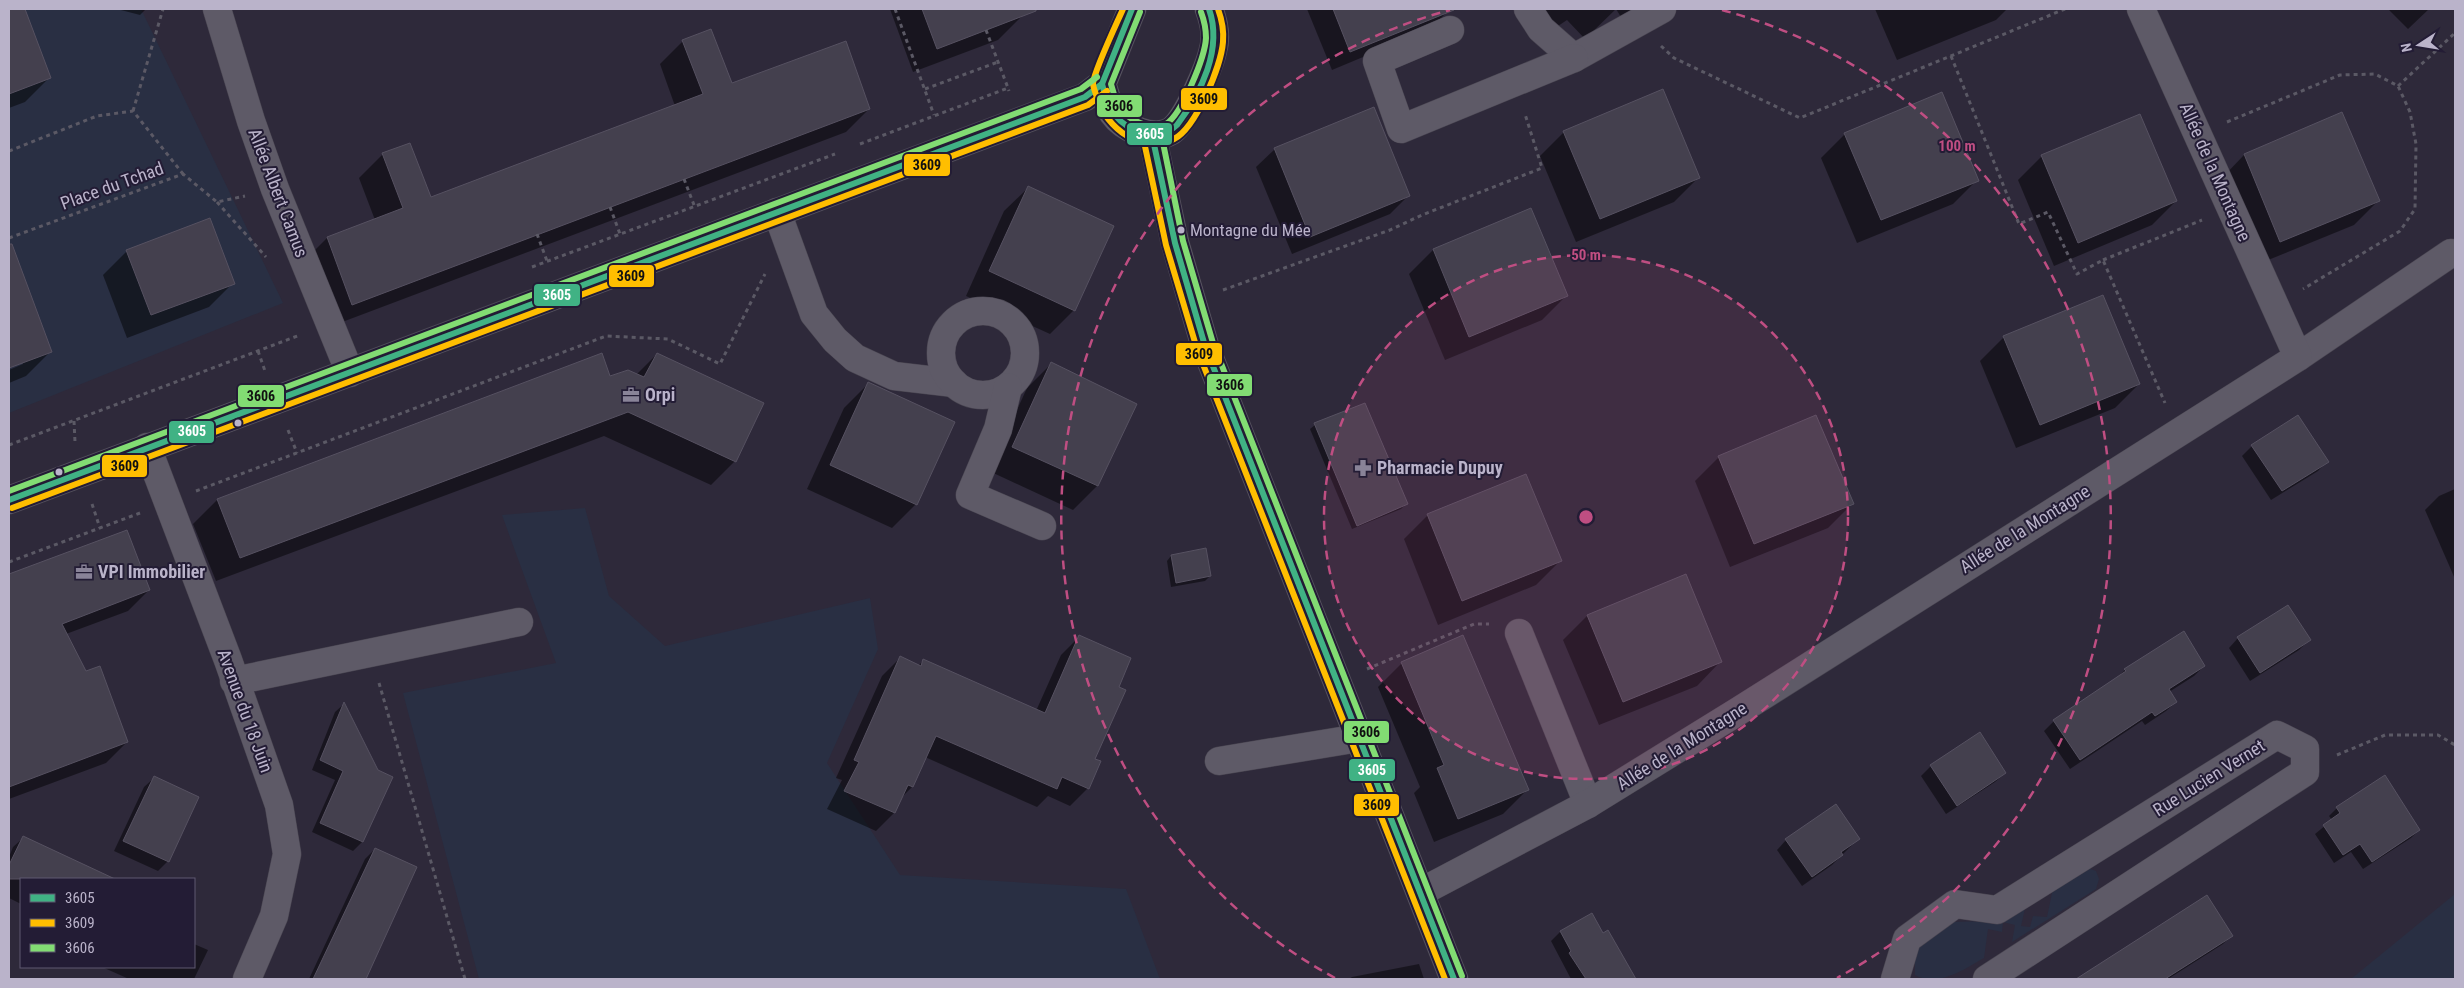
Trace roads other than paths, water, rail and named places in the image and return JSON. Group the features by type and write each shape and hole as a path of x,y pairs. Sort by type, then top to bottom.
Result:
{"street":[{"name":"Allée Albert Camus","path":"217,9 251,121 275,189 350,373"},
{"path":"9,500 1085,97 1102,84 1132,9"},
{"path":"1102,84 1113,113 1130,128 1152,136 1171,131 1188,112 1214,49 1215,24 1209,9"},
{"path":"1528,9 1541,29 1574,58"},
{"path":"1450,30 1377,61 1401,129 1574,58 1662,9"},
{"name":"Allée de la Montagne","path":"1422,892 1588,804 1737,712 2298,357 2199,133 2141,9"},
{"path":"1152,136 1191,302 1205,346 1253,475 1422,892 1454,979"},
{"path":"777,212 814,314 835,340 854,358 894,376 954,383"},
{"path":"2298,357 2451,253"},
{"path":"986,311 1000,314 1012,322 1021,334 1025,348 1024,363 1018,376 1008,387 995,394 980,395 966,391 954,383 945,372 942,357 942,343 948,329 958,319 971,312 986,311"},
{"path":"1008,387 998,429 970,495 1042,526"},
{"name":"Avenue du 18 Juin","path":"147,447 279,806 287,854 274,916 247,979"},
{"path":"234,681 371,651 519,622"},
{"path":"1519,633 1588,804"},
{"name":"Rue Lucien Vernet","path":"1895,979 1907,940 1955,904 1997,910 2277,735 2305,749 2306,772 1988,979"},
{"path":"1219,761 1359,738"}],"place":[{"name":"Montagne du Mée","path":"1181,230"},
{"name":"Orpi","path":"631,395"},
{"name":"Pharmacie Dupuy","path":"1363,468"},
{"name":"VPI Immobilier","path":"84,572"}]}
